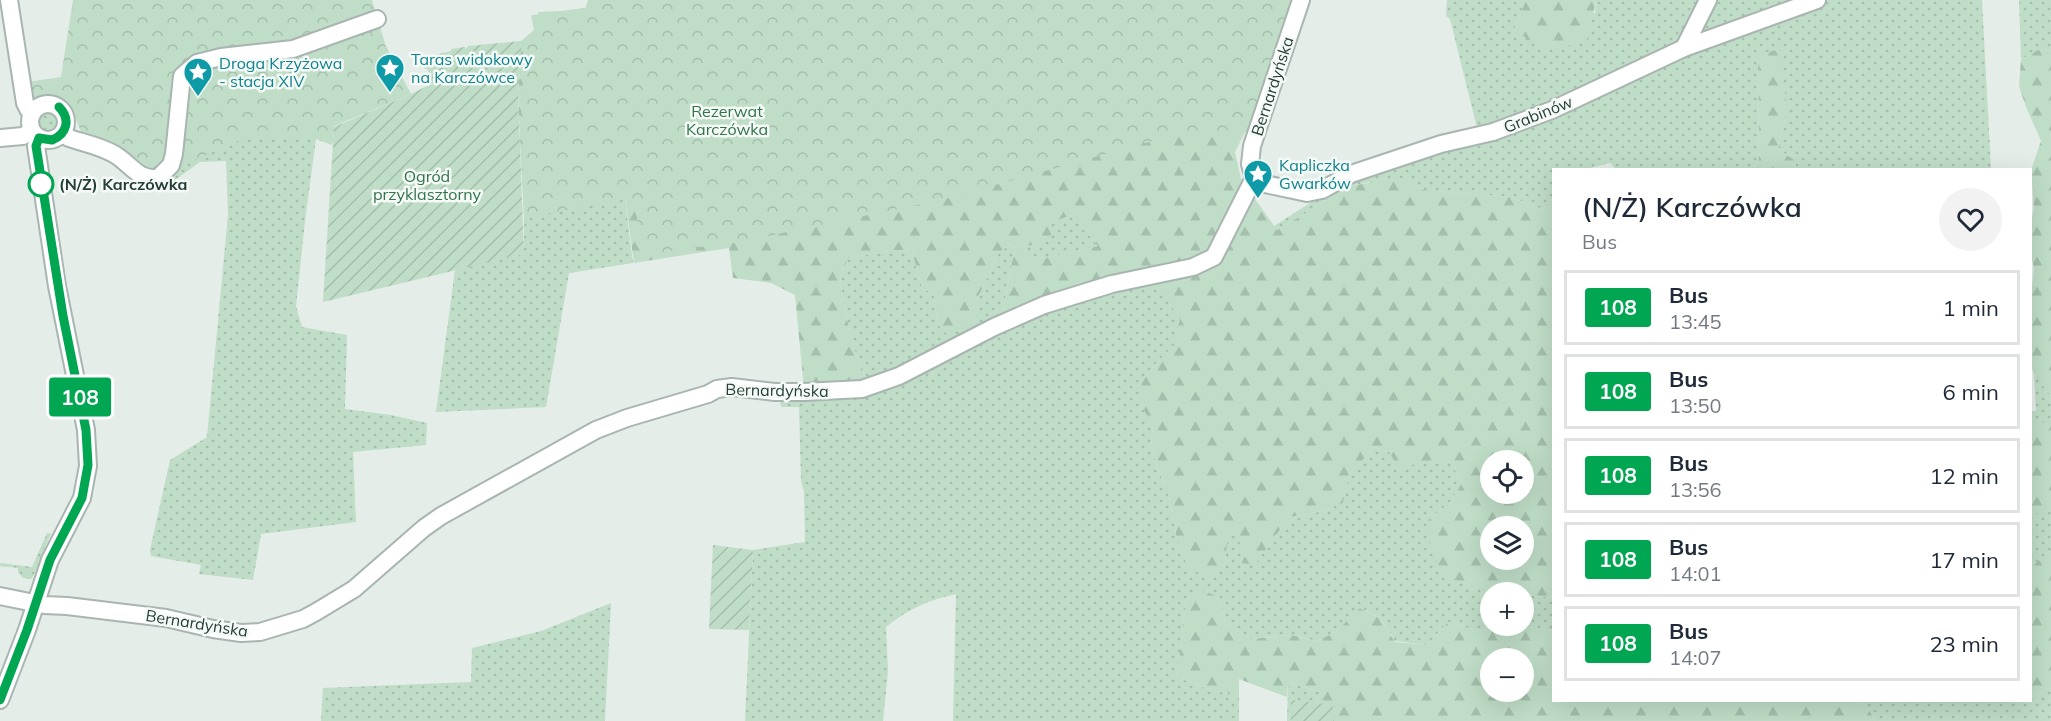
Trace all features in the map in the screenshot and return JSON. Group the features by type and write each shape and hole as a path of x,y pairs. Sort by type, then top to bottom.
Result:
{"street":[{"path":"9,0 26,103 32,113"},
{"name":"Bernardyńska","path":"0,596 36,603 166,618 242,633 260,632 288,625 316,612 354,589 441,516 601,428 708,394 717,389 732,387 775,392 804,392 862,389 899,376 994,327 1044,305 1112,284 1193,267 1214,257 1254,177 1250,164 1252,146 1301,0"},
{"path":"1684,48 1708,0"},
{"name":"Grabinów","path":"1254,177 1273,187 1307,193 1322,190 1351,174 1441,144 1493,132 1552,110 1684,48 1817,0"},
{"path":"63,133 69,138 115,155 140,176 158,178 171,165 174,154 182,76 197,63 301,46 377,19"},
{"path":"0,138 36,134 52,140 63,133 67,122 59,107 54,104 44,104 32,113 30,123 36,134 47,227 86,430 88,452 82,498 50,560 0,700"}],"green space":[{"path":"73,0 372,0 386,47 411,94 334,126 332,145 316,138 247,137 174,169 156,174 82,134 71,107 57,98 48,96 31,99 27,82 61,77"},
{"path":"588,0 1292,0 1251,131 1245,132 1235,152 1241,179 1277,230 1318,206 1343,187 1400,178 1423,190 1511,197 1542,209 1552,199 1552,598 1534,596 1534,582 1480,582 1480,587 1453,579 1446,574 1434,556 1427,521 1451,502 1462,482 1449,460 1398,467 1389,452 1375,447 1349,474 1343,503 1318,512 1290,517 1255,565 1242,563 1241,546 1235,529 1228,536 1225,561 1208,577 1188,568 1177,540 1168,492 1151,446 1153,426 1141,405 1142,381 1174,345 1180,319 1155,283 1002,317 1016,248 1010,244 998,254 978,297 974,325 945,333 938,325 933,290 923,291 912,251 895,250 848,258 840,278 855,351 868,384 804,389 795,295 771,283 733,278 729,248 634,263 621,168 536,209 524,218 518,92 521,41 534,30 531,15 585,10","holes":["1072,215 1098,246 1040,259 1017,248 1052,241 1049,223"]},
{"name":"Rezerwat Karczówka","path":"596,0 1308,0 1268,128 1211,137 1188,131 945,199 734,243 644,254 633,198 524,218 520,136 525,45 540,26 538,12 592,7"},
{"path":"1447,0 1526,0 1514,30 1595,13 1596,0 1703,0 1682,44 1589,89 1478,132 1450,19 1446,16"},
{"path":"1526,0 1596,0 1588,40 1557,48 1534,43 1514,30"},
{"path":"1711,0 1806,0 1699,39 1696,32"},
{"path":"1828,0 1982,0 1991,168 1795,168 1794,160 1778,149 1787,110 1758,55 1759,159 1754,168 1615,168 1610,163 1591,168 1552,168 1552,199 1542,209 1511,197 1423,190 1400,178 1153,426 1151,446 1168,492 1177,540 1225,561 1228,536 1235,528 1241,546 1242,563 1275,536 1290,517 1318,512 1343,503 1349,474 1375,447 1389,452 1398,466 1449,460 1462,482 1451,502 1427,521 1438,562 1443,570 1451,577 1480,587 1480,631 1447,623 1427,645 1395,641 1380,618 1361,608 1336,632 1317,641 1291,635 1251,639 1226,624 1218,597 1186,600 1177,677 1202,687 1239,697 1239,721 953,721 956,594 919,606 886,627 888,671 883,721 745,721 753,550 805,542 799,407 781,407 780,400 804,396 839,395 1086,296 1155,283 1177,312 1244,283 1158,361 1142,381 1142,396 1371,182 1343,187 1318,206 1277,230 1274,226 1327,192"},
{"path":"2019,0 2051,0 2051,51 2040,49 2021,59"},
{"path":"382,35 401,75 376,107 334,126 332,145 316,139 296,306 302,327 347,335 345,409 391,415 427,423 426,445 353,452 356,522 261,534 253,580 199,574 201,565 151,556 150,550 170,460 207,437 228,215 226,161 200,162 161,190 145,185 146,182"},
{"name":"Ogród przyklasztorny","path":"521,41 518,92 524,254 323,302 334,127 431,84 427,68 425,69 420,59 451,51 451,49"},
{"path":"1780,49 1787,110 1778,149 1794,160 1795,168 1754,168 1759,159 1758,55"},
{"path":"2040,49 2051,51 2051,396 2032,369 2034,268 2032,217 2034,209 2032,168 2041,141 2019,86 2021,59"},
{"path":"49,109 58,113 62,122 58,131 49,135 40,131 36,122 40,113"},
{"path":"621,168 633,263 569,273 546,407 436,412 455,270 524,254 524,218 536,209"},
{"path":"1072,215 1099,246 1040,259 1016,249 1002,317 868,384 855,351 840,278 848,258 895,250 912,251 923,291 933,290 938,325 974,325 978,297 998,254 1010,244 1016,248 1051,241 1049,223"},
{"path":"2034,374 2051,396 2051,549 2032,567 2032,411 2036,411"},
{"path":"2032,417 2051,426 2051,512 2032,514"},
{"path":"47,533 51,534 37,570 31,579 23,578 18,568 0,566 0,563 32,567"},
{"path":"713,545 753,550 749,630 709,629"},
{"path":"2051,549 2051,688 2032,697 2032,567"},
{"path":"1198,588 1218,597 1226,624 1251,639 1291,635 1317,641 1336,632 1360,608 1380,618 1395,642 1427,645 1447,623 1480,631 1480,636 1534,636 1534,628 1552,631 1552,702 1862,702 1866,704 1875,721 1333,721 1328,715 1320,692 1288,682 1287,697 1239,679 1239,697 1202,687 1177,677 1186,600"},
{"path":"1534,596 1552,598 1552,631 1534,628"},
{"path":"611,603 605,721 321,721 323,688 471,682 472,648 541,631"},
{"path":"1288,682 1320,692 1328,715 1333,721 1287,721"},
{"path":"2051,688 2051,721 1875,721 1866,704 1862,702 2032,702 2032,697"},
{"path":"1291,700 1333,705 1334,721 1291,721"}],"bus line":[{"name":"108","path":"0,700 22,644 53,552 82,498 88,465 86,430 47,227 36,146 39,138 45,140 58,138 66,128 66,117 59,107"}],"place":[{"name":"Taras widokowy na Karczówce","path":"390,94"},
{"name":"Droga Krzyżowa - stacja XIV","path":"198,98"},
{"name":"(N/Ż) Karczówka","path":"41,184"},
{"name":"Kapliczka Gwarków","path":"1258,200"}]}
